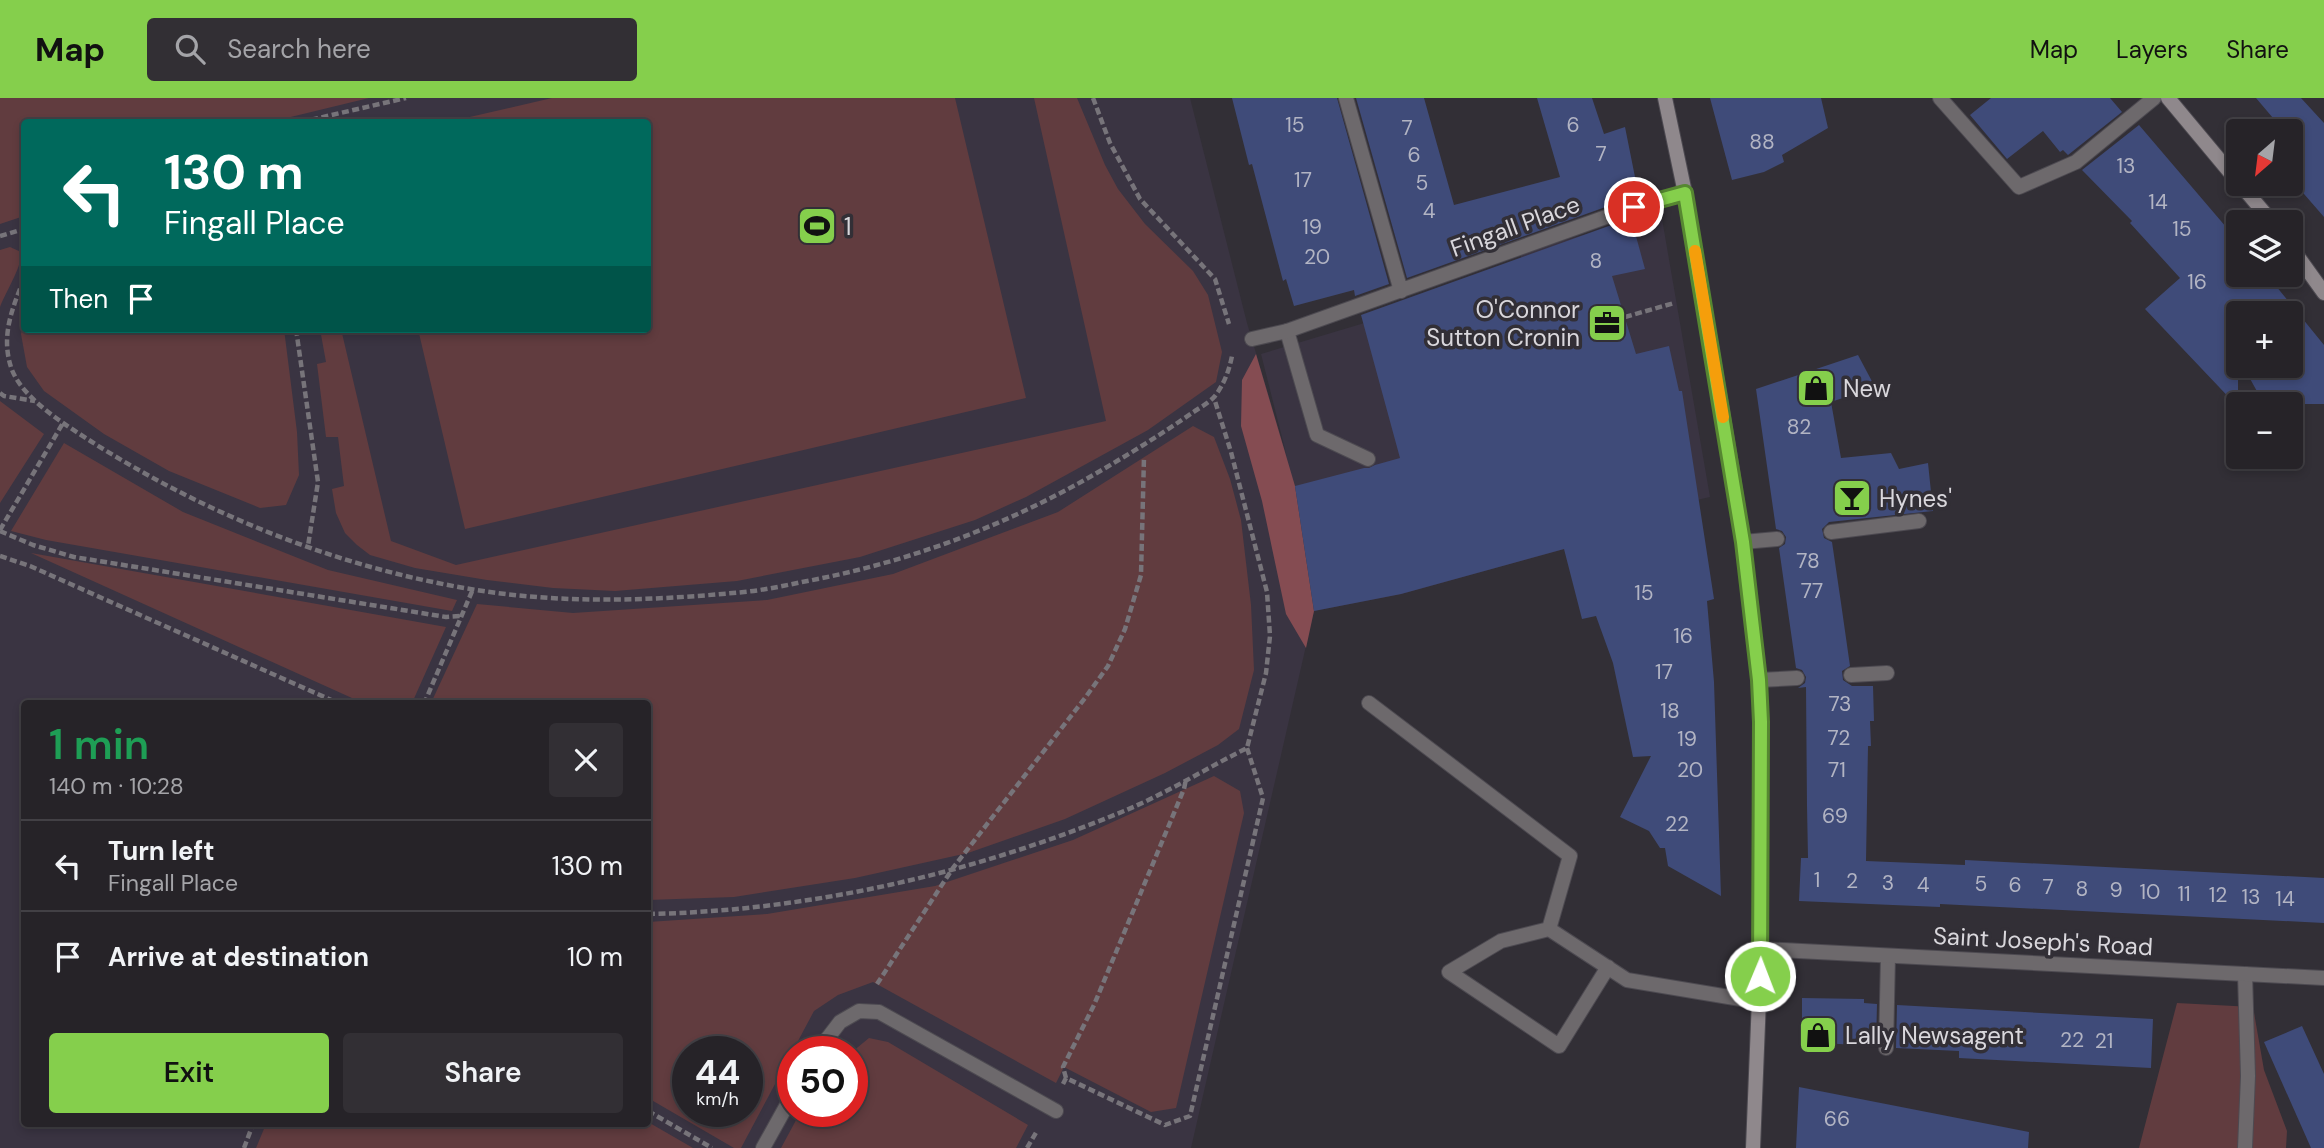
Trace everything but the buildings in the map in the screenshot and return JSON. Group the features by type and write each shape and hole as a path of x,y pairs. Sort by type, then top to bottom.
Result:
{"main road":[{"path":"1665,98 1685,193 1743,542 1759,680 1760,949 1754,1148"},
{"path":"2168,98 2226,167"},
{"path":"2250,196 2262,210"},
{"path":"2303,264 2324,293"}],"street":[{"path":"1346,98 1401,291"},
{"path":"1940,98 2019,187 2076,162 2154,98"},
{"name":"Fingall Place","path":"1252,339 1287,331 1634,207 1685,193"},
{"path":"1287,331 1317,435 1368,459"},
{"path":"1831,532 1919,521"},
{"path":"1743,542 1777,539"},
{"path":"1851,675 1887,673"},
{"path":"1759,680 1797,678"},
{"path":"1369,703 1570,856 1549,929"},
{"path":"1608,967 1559,1045 1449,971 1501,941 1549,929 1608,967 1627,980 1759,1002"},
{"name":"Saint Joseph's Road","path":"1760,949 2324,978"},
{"path":"1886,1048 1888,956"},
{"path":"2245,974 2248,1076 2245,1148"},
{"path":"829,1036 840,1022 859,1011 879,1012 1053,1109"},
{"path":"762,1148 777,1122"}],"path":[{"path":"314,119 406,98"},
{"path":"1093,98 1110,143 1140,200 1215,279 1231,332"},
{"path":"0,236 21,230"},
{"path":"21,286 13,306 5,341 13,372 36,401 64,423 130,466 208,506 360,565 432,583 566,599 646,599 750,592 843,575 935,548 1013,518 1081,483 1152,440 1214,398 1228,373 1232,353"},
{"path":"1625,317 1644,311"},
{"path":"297,333 318,482 308,546"},
{"path":"0,393 36,401"},
{"path":"1066,1078 1165,1125 1190,1116 1263,798 1247,748 1266,673 1270,636 1267,592 1231,452 1214,398"},
{"path":"64,423 0,530 33,545 74,557 446,617 461,616"},
{"path":"859,1011 953,868 1108,666 1125,629 1141,575 1144,457"},
{"path":"0,556 30,566 331,700"},
{"path":"426,700 473,589"},
{"path":"651,914 772,904 853,892 953,868 1042,842 1126,810 1247,748"},
{"path":"1027,1148 1053,1109 1066,1078 1063,1067 1094,1005 1187,778"},
{"path":"651,1113 712,1148"},
{"path":"244,1148 252,1127"}],"shaded area":[{"path":"0,98 1190,98 1247,323 1287,457 1261,354 1525,275 1520,253 1661,213 1710,497 1670,506 1622,533 1402,594 1314,611 1191,1148 0,1148"},
{"path":"0,98 369,98 282,119 21,119 21,217 0,224"},
{"name":"1","path":"552,98 955,98 1026,398 465,529 419,333 651,333 651,119 461,119"},
{"path":"1034,98 1077,98 1118,189 1145,224 1193,271 1208,295 1222,352 1216,382 1148,430 1026,497 975,520 860,557 737,581 615,591 553,588 415,568 370,555 345,533 336,513 332,489 344,486 338,437 326,437 317,364 326,362 321,333 342,333 391,541 456,565 1106,421"},
{"path":"10,247 21,252 21,258 0,307 0,250"},
{"path":"285,333 297,432 299,475 286,505 260,508 169,471 104,434 44,391 27,367 21,334"},
{"path":"1256,354 1295,486 1314,611 1306,648 1286,614 1262,501 1241,426 1242,380"},
{"path":"0,401 44,434 0,503"},
{"path":"1193,426 1214,437 1230,479 1241,520 1251,605 1254,670 1239,729 1218,745 1165,773 1065,819 968,853 855,878 734,897 651,900 651,700 432,700 477,604 573,613 767,600 893,574 1058,512"},
{"path":"64,443 183,512 328,570 457,600 452,611 46,540 11,531"},
{"path":"31,553 446,627 413,700 356,700"},
{"path":"1214,776 1240,791 1244,813 1176,1108 1151,1112 1064,1067 1056,1083 873,982 838,995 814,1011 801,1036 777,1036 777,1080 763,1107 763,1036 672,1036 672,1112 651,1100 651,922 767,914 935,886 1073,840"},
{"path":"2177,1003 2253,1007 2264,1070 2287,1131 2286,1148 2139,1148"},
{"path":"868,1039 888,1042 1028,1125 1016,1148 781,1148 792,1127 868,1127"},
{"path":"651,1124 693,1148 256,1148 265,1127 651,1127"},
{"path":"698,1127 752,1127 741,1148 734,1148"}],"slow traffic":[{"path":"1695,251 1723,417"}],"place":[{"name":"1","path":"817,226"},
{"name":"O'Connor Sutton Cronin","path":"1607,323"},
{"name":"New","path":"1816,388"},
{"name":"Hynes'","path":"1852,498"},
{"name":"Lally Newsagent","path":"1818,1035"}],"route":[{"path":"1634,207 1685,193 1731,464 1759,680 1760,976"}]}
